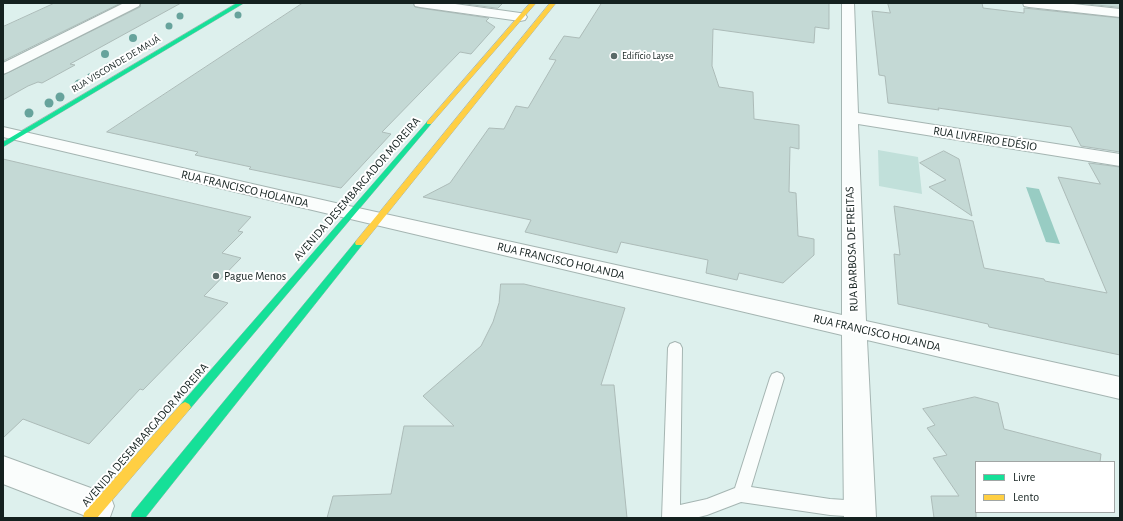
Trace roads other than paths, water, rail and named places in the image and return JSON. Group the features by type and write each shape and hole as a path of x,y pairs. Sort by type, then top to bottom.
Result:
{"main road":[{"name":"RUA VISCONDE DE MAUÁ","path":"3,145 11,133 241,3"},
{"name":"AVENIDA DESEMBARGADOR MOREIRA","path":"94,512 533,3"},
{"path":"137,518 553,3"}],"street":[{"path":"3,69 134,3"},
{"path":"420,3 520,17"},
{"name":"RUA BARBOSA DE FREITAS","path":"848,3 849,117 860,514"},
{"path":"1029,3 1120,13"},
{"name":"RUA LIVREIRO EDÉSIO","path":"849,117 1120,160"},
{"name":"RUA FRANCISCO HOLANDA","path":"11,133 352,214 1120,388"},
{"path":"3,470 94,512"}],"lane":[{"path":"675,348 671,516 707,507 741,494 830,507 860,514"},
{"path":"741,494 777,378"}],"place":[{"name":"Edifício Layse","path":"614,56"},
{"name":"Pague Menos","path":"216,276"}]}
